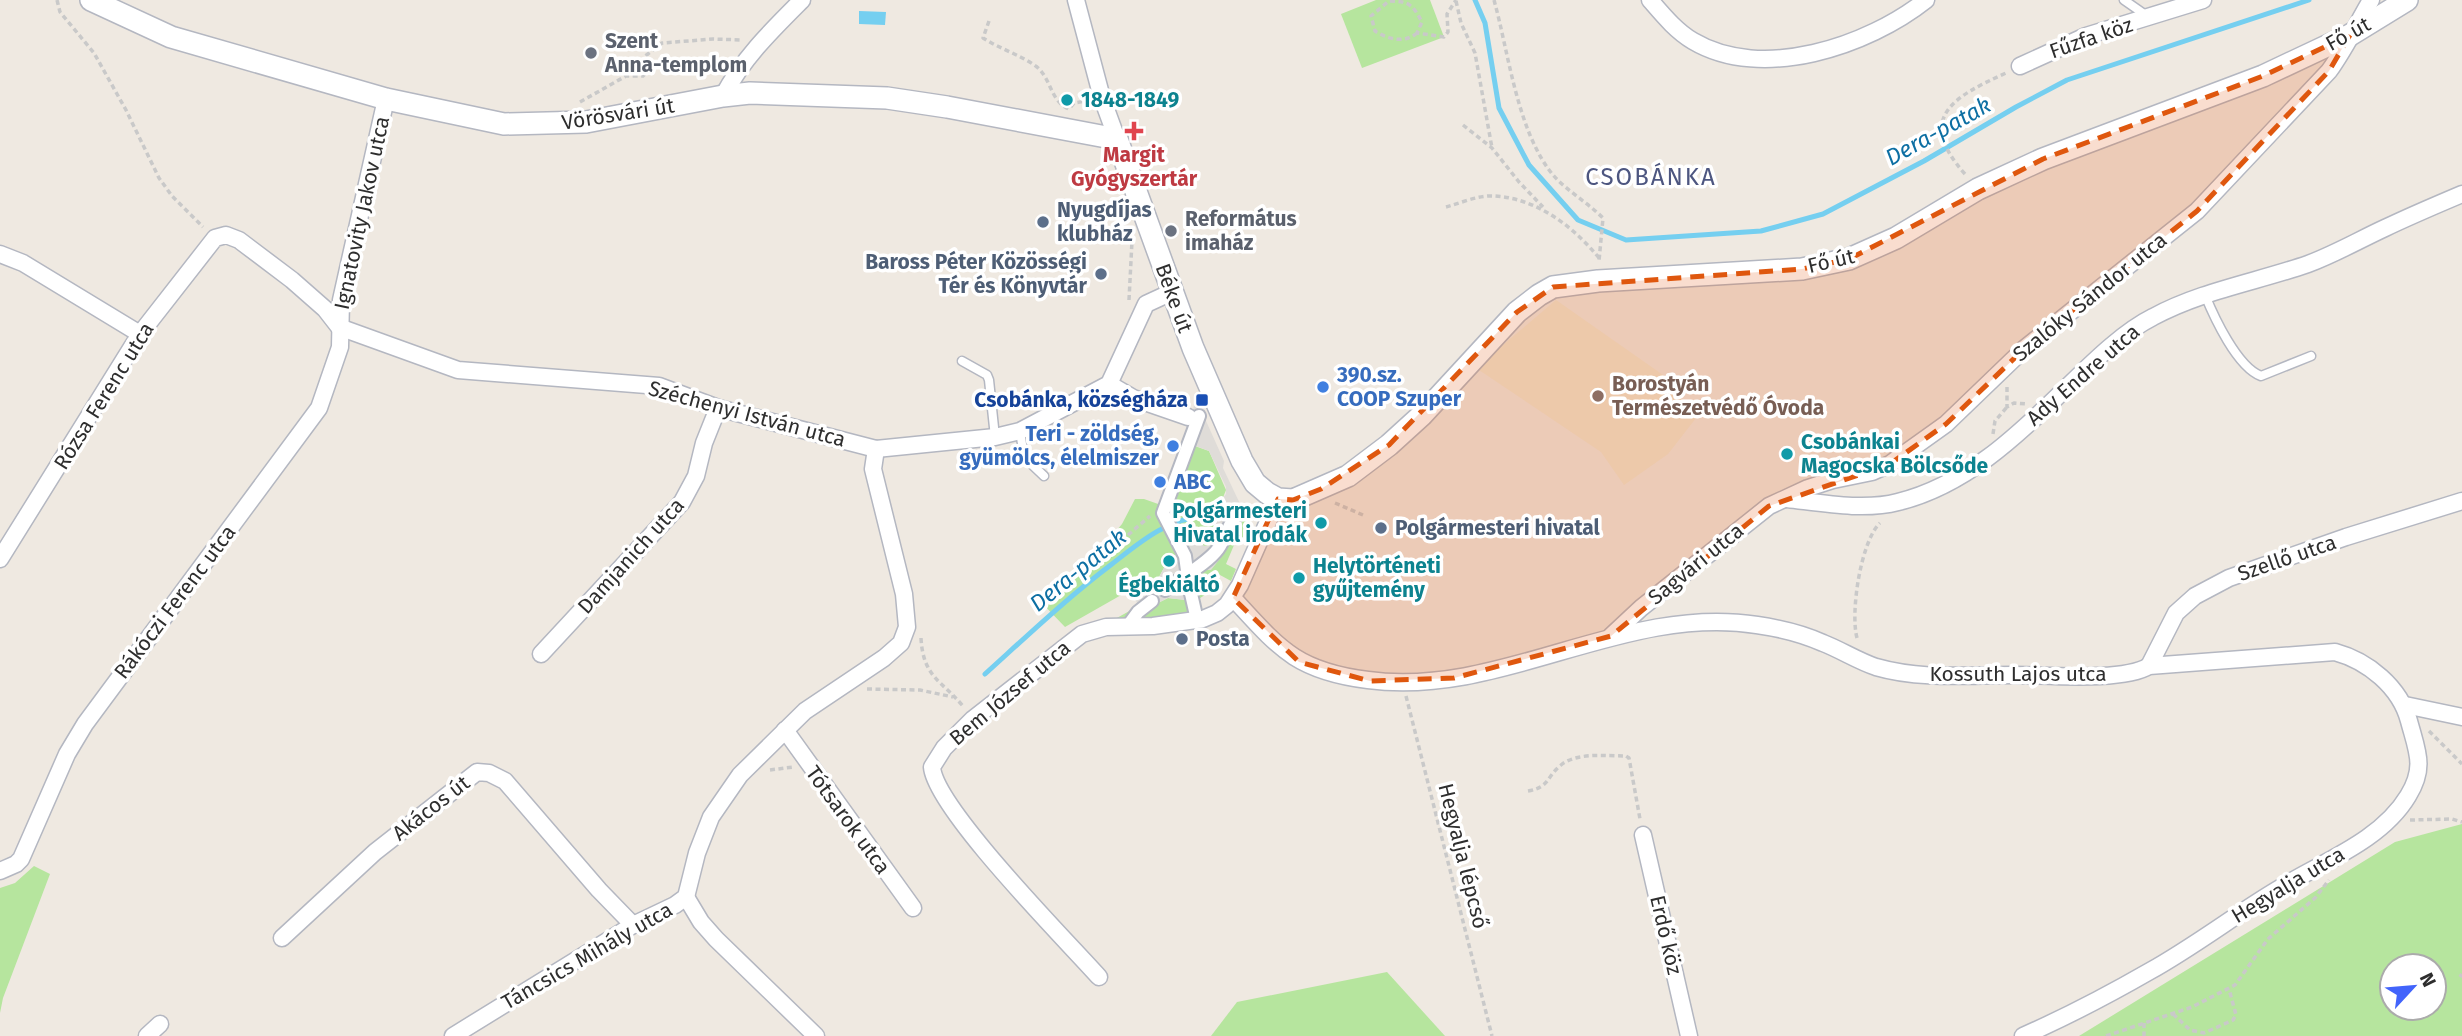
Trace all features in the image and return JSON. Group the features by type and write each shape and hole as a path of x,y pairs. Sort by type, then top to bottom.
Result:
{"main road":[{"name":"Vörösvári út","path":"91,0 171,37 386,99 504,124 560,124 614,118 750,93 887,98 1118,139"},
{"name":"Fő út","path":"1278,499 1293,500 1348,476 1389,445 1422,415 1517,312 1553,288 1598,281 1802,269 1849,259 1896,238 1978,189 2043,159 2263,76 2350,35 2407,0"},
{"name":"Béke út","path":"1118,139 1172,292 1222,415 1255,483 1278,499"}],"street":[{"path":"723,96 734,75 762,40 802,0"},
{"name":"Béke út","path":"1076,0 1102,98 1118,139"},
{"path":"1650,0 1667,20 1693,40 1718,52 1743,58 1771,59 1839,46 1881,30 1926,0"},
{"name":"Fűzfa köz","path":"2020,66 2086,36 2203,0"},
{"name":"Szalóky Sándor utca","path":"1785,498 1833,480 1872,472 1890,464 1946,425 2024,349 2197,211 2329,71 2346,48 2350,35 2371,0"},
{"name":"Ignatovity Jakov utca","path":"338,327 341,300 386,99"},
{"name":"Ady Endre utca","path":"1785,498 1861,505 1896,503 1930,492 1962,475 2000,448 2082,373 2143,323 2182,303 2335,253 2462,194"},
{"name":"Széchenyi István utca","path":"215,238 226,235 239,240 292,280 325,309 338,327 458,370 659,386 718,408 876,449 1020,431 1109,384"},
{"name":"Rózsa Ferenc utca","path":"0,559 141,334 215,238"},
{"path":"0,254 23,263 141,334"},
{"path":"1172,292 1146,304 1109,384 1133,398 1194,417 1222,415"},
{"name":"Rákóczi Ferenc utca","path":"0,871 21,859 67,754 85,724 319,408 340,347 338,327"},
{"name":"Damjanich utca","path":"541,654 682,502 696,476 704,443 718,408"},
{"path":"1194,417 1163,513 1185,556 1186,573 1197,620"},
{"name":"Táncsics Mihály utca","path":"453,1036 633,925 676,905 686,897 697,853 711,817 740,775 818,701 884,658 901,643 907,627 905,606 901,579 878,499 873,469 876,449"},
{"name":"Sagvári utca","path":"1611,636 1641,608 1737,530 1769,506 1785,498"},
{"path":"1233,598 1278,499"},
{"name":"Szellő utca","path":"2149,666 2176,613 2195,596 2229,578 2462,500"},
{"path":"1165,590 1218,549 1231,521 1240,511"},
{"name":"Kossuth Lajos utca","path":"1233,598 1277,646 1298,662 1342,677 1403,684 1454,678 1524,663 1611,636 1714,621 1758,625 1823,643 1876,667 1956,677 2102,676 2141,671 2149,666 2335,652 2363,662 2405,705"},
{"name":"Bem József utca","path":"1099,977 970,833 939,787 932,767 944,748 974,719 1082,634 1101,628 1197,620 1217,613 1233,598"},
{"path":"1128,627 1138,612 1152,601"},
{"path":"2405,705 2462,718"},
{"name":"Hegyalja utca","path":"2023,1036 2151,970 2381,826 2407,797 2420,764 2405,705"},
{"name":"Tótsarok utca","path":"785,730 913,908"},
{"name":"Akácos út","path":"282,938 375,852 477,772 489,773 505,781 599,890 633,925"},
{"name":"Erdő köz","path":"1643,835 1689,1036"},
{"path":"686,897 701,922 716,939 816,1036"},
{"path":"147,1036 160,1024"}],"lane":[{"path":"2124,0 2149,18"},
{"path":"2205,295 2211,311 2239,357 2256,374 2260,376 2311,356"},
{"path":"962,360 987,375 995,436"},
{"path":"1020,431 1024,457 1044,476"}],"path":[{"path":"58,0 60,12 94,52 159,178 188,214 215,238"},
{"path":"1417,33 1422,22 1412,5 1391,0 1371,14 1373,28 1385,37 1409,39 1417,33 1444,37 1448,33 1447,14 1456,0"},
{"path":"1456,0 1461,23 1475,53 1492,148"},
{"path":"1494,0 1524,117 1537,148 1553,174 1603,218 1600,246"},
{"path":"989,21 983,38 1037,68 1060,106 1069,109 1074,103"},
{"path":"560,124 571,108 582,100 626,76 645,74 648,71 644,57 660,43 713,39 762,40"},
{"path":"1949,157 1943,141 1941,123 1946,111 1956,100 1974,89 2020,66"},
{"path":"1463,125 1492,148 1544,209 1599,258"},
{"path":"1446,207 1483,196 1494,196 1544,209"},
{"path":"1139,317 1128,310 1133,232 1141,207"},
{"path":"2000,373 2007,389 2007,407 2014,403 2028,404 2040,414"},
{"path":"1321,489 1335,503 1363,515"},
{"path":"1857,638 1855,607 1867,546 1873,530 1896,503"},
{"path":"1128,536 1165,505"},
{"path":"841,688 920,690 955,697 930,674 916,619 905,606"},
{"name":"Hegyalja lépcső","path":"1403,684 1492,1036"},
{"path":"2405,705 2462,764"},
{"path":"1528,791 1541,789 1561,765 1577,758 1626,756 1629,758 1643,835"},
{"path":"769,771 809,766"},
{"path":"2381,826 2413,819 2452,819 2462,822"},
{"path":"2106,1036 2206,1001 2235,985 2268,939 2315,898 2332,876"},
{"path":"2172,1013 2190,1030 2204,1033 2233,1020 2236,1015 2229,989"},
{"path":"2144,1023 2144,1036"}],"highlighted area":[{"path":"2350,35 2329,71 2197,211 2024,349 1946,424 1890,464 1769,506 1611,636 1454,678 1370,681 1299,662 1233,598 1278,499 1293,500 1321,489 1389,445 1517,312 1553,287 1802,269 1849,259 2043,159 2263,76"}],"shaded area":[{"name":"Borostyán Természetvédő Óvoda","path":"1556,300 1663,375 1696,418 1668,454 1624,485 1601,452 1476,368"},
{"path":"1198,403 1224,461 1223,468 1243,510 1248,511 1250,516 1243,519 1238,534 1232,532 1223,555 1211,570 1204,570 1194,590 1190,615 1185,600 1168,598 1154,605 1139,606 1132,594 1159,577 1165,566 1169,567 1178,550 1200,541 1204,546 1215,545 1222,528 1210,524 1205,507 1222,499 1226,494 1226,487 1209,451 1193,445 1188,433 1194,405"}],"green space":[{"path":"1376,0 1430,0 1444,37 1362,68 1341,14"},
{"path":"1192,445 1209,451 1226,490 1222,500 1222,528 1215,545 1186,547 1167,518"},
{"path":"1135,499 1161,505 1178,550 1169,567 1165,566 1159,577 1145,587 1132,594 1130,590 1065,627 1039,600 1096,555 1122,524"},
{"path":"1250,516 1252,529 1249,542 1237,538 1226,564 1236,569 1231,581 1220,575 1208,593 1197,600 1194,590 1204,569 1243,519"},
{"path":"1168,598 1186,600 1190,615 1154,620 1115,619 1151,599 1154,605"},
{"path":"2462,824 2462,1036 2079,1036 2395,842"},
{"path":"34,866 50,874 3,998 0,1013 0,888 15,883"},
{"path":"1387,972 1445,1036 1211,1036 1237,1002"}],"water":[{"path":"859,11 886,12 885,25 859,24"}],"waterway":[{"name":"Dera-patak","path":"1475,0 1485,23 1499,108 1529,165 1578,220 1626,240 1761,231 1823,214 1924,161 2067,80 2309,0"},
{"name":"Dera-patak","path":"985,674 1079,590 1144,540 1179,521 1206,516"}],"place":[{"name":"Szent Anna-templom","path":"591,53"},
{"name":"1848-1849","path":"1067,100"},
{"name":"Margit Gyógyszertár","path":"1134,131"},
{"name":"Nyugdíjas klubház","path":"1043,222"},
{"name":"Református imaház","path":"1171,231"},
{"name":"Baross Péter Közösségi Tér és Könyvtár","path":"1101,274"},
{"name":"390.sz. COOP Szuper","path":"1323,387"},
{"name":"Borostyán Természetvédő Óvoda","path":"1598,396"},
{"name":"Csobánka, községháza","path":"1202,400"},
{"name":"Teri - zöldség, gyümölcs, élelmiszer","path":"1173,446"},
{"name":"Csobánkai Magocska Bölcsőde","path":"1787,454"},
{"name":"ABC","path":"1160,482"},
{"name":"Polgármesteri Hivatal irodák","path":"1321,523"},
{"name":"Polgármesteri hivatal","path":"1381,528"},
{"name":"Égbekiáltó","path":"1169,561"},
{"name":"Helytörténeti gyűjtemény","path":"1299,578"},
{"name":"Posta","path":"1182,639"}],"district":[{"name":"CSOBÁNKA","path":"1651,177"}]}
